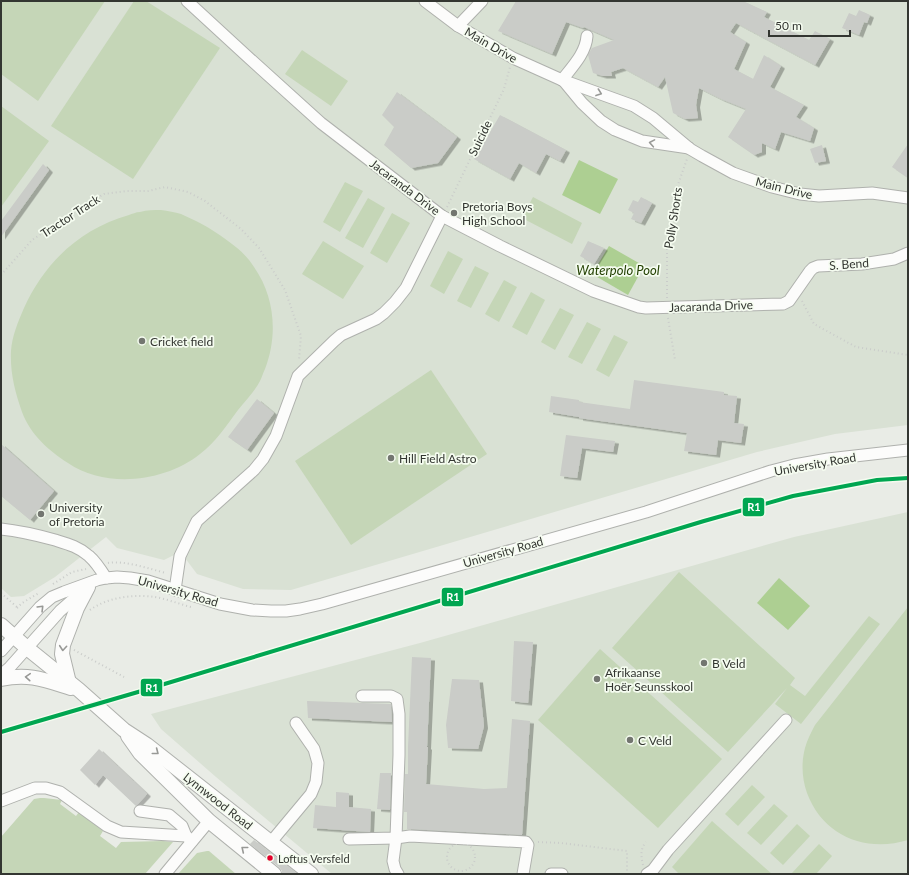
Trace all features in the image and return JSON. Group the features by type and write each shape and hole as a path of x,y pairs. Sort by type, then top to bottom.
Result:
{"main road":[{"path":"74,686 62,654 63,645 77,608 97,582"},
{"name":"Lynnwood Road","path":"1,625 124,730 147,745 311,874"},
{"path":"1,679 12,677 32,677 74,686"},
{"name":"Lynnwood Road","path":"124,730 140,753 209,821 274,874"}],"street":[{"name":"Jacaranda Drive","path":"186,1 321,123 442,216 593,291 643,308 783,304 789,301 799,288"},
{"name":"Main Drive","path":"425,1 458,26 513,58 562,80 634,106 653,118 690,149 733,173 772,187 800,194 819,196 872,193 908,198"},
{"path":"458,26 482,1"},
{"path":"562,80 583,52 587,36"},
{"name":"Main Drive","path":"562,80 582,103 601,121 615,130 642,141 690,149"},
{"path":"175,590 180,556 194,525 254,470 263,458 276,436 298,376 334,341 342,335 376,318 395,302 406,288 442,216"},
{"name":"S. Bend","path":"799,288 810,271 818,266 862,264 894,259 908,253"},
{"name":"University Road","path":"1,651 40,607 52,597 64,592 117,577 148,581 220,604 271,611 300,609 646,512 771,471 828,459 908,450"},
{"path":"1,529 17,530 36,534 77,548 94,561 97,582 60,611 1,676"},
{"path":"362,696 391,696 397,699 399,714 399,755 396,838 393,861 398,874"},
{"path":"646,871 653,870 668,850 786,720"},
{"path":"271,842 311,794 316,782 318,763 314,749 296,723"},
{"path":"1,801 35,788 46,788 60,792 107,826 121,832 189,839"},
{"path":"140,811 169,815 182,826 189,839"},
{"path":"165,874 189,839 209,821"},
{"path":"349,839 396,838 410,836 526,842 528,845 523,874"},
{"path":"551,874 562,874"}],"path":[{"name":"Suicide","path":"442,216 504,89 513,58"},
{"name":"Polly Shorts","path":"675,360 666,307 667,247 675,193 690,149"},
{"name":"Tractor Track","path":"1,274 32,240 104,194 127,191 148,191 165,187 188,192 205,201 242,229 259,248 286,290 301,336 298,376"},
{"path":"799,288 802,301 814,324 856,347 908,354"},
{"path":"1,593 18,608 22,603 26,606"},
{"path":"88,612 96,606 104,603 123,598 141,596 160,598 197,609"},
{"path":"72,648 124,677"},
{"path":"526,842 561,843 627,851 627,874"},
{"path":"646,842 642,846 640,855 646,871"},
{"path":"458,844 463,844 467,845 474,851 475,856 469,869 460,873 452,868 447,860 447,856 452,847 458,844"}],"shaded area":[{"name":"Pretoria Boys High School","path":"1,1 908,1 908,425 835,434 757,452 291,590 243,589 197,574 185,558 176,554 164,560 117,548 106,537 55,577 24,596 11,597 1,588"},
{"path":"1,1 105,1 38,101 1,74"},
{"path":"134,1 146,1 220,48 133,179 51,126"},
{"path":"302,50 348,81 331,106 285,74"},
{"path":"1,106 49,141 1,207"},
{"path":"345,182 363,191 340,232 323,222"},
{"path":"533,197 582,223 572,244 522,218"},
{"path":"368,198 385,208 363,248 345,238"},
{"name":"Cricket field","path":"161,210 181,214 220,235 235,246 251,263 261,279 270,303 273,330 272,343 265,369 258,385 216,439 200,454 170,471 153,476 135,479 117,479 100,476 83,471 68,463 47,447 30,428 25,420 17,397 11,367 13,340 24,308 33,291 42,276 66,250 80,238 111,221 137,212"},
{"path":"392,213 410,223 387,263 370,253"},
{"path":"323,241 364,266 343,299 302,274"},
{"path":"448,251 463,259 444,294 430,286"},
{"path":"475,266 489,273 471,308 457,301"},
{"path":"504,280 517,287 499,322 485,314"},
{"path":"531,292 545,300 527,335 512,327"},
{"path":"560,308 574,315 555,350 541,342"},
{"path":"587,322 601,329 582,364 568,357"},
{"path":"614,335 628,342 609,377 596,370"},
{"name":"Hill Field Astro","path":"431,370 487,454 351,545 295,461"},
{"name":"Afrikaanse Hoër Seunsskool","path":"908,512 908,874 332,874 161,729 151,714 420,643 794,537"},
{"name":"B Veld","path":"679,572 795,678 790,685 805,696 869,616 880,624 801,724 775,704 787,688 728,752 612,648"},
{"path":"908,607 908,840 877,844 862,842 848,838 835,830 814,808 804,782 804,754 807,742 815,725"},
{"name":"C Veld","path":"600,649 722,759 658,828 538,720"},
{"path":"752,785 765,797 738,826 725,814"},
{"path":"40,798 62,800 60,804 76,816 79,812 103,831 100,836 116,848 121,842 173,842 145,874 1,874 1,837 34,799"},
{"path":"774,804 788,816 761,845 747,833"},
{"path":"712,821 772,874 679,874 672,867"},
{"path":"797,824 810,836 783,865 770,853"},
{"path":"819,844 832,856 816,874 793,874 792,873"},
{"path":"209,851 236,874 178,874 197,853"}],"water":[{"path":"579,160 618,179 600,214 562,195"},
{"name":"Waterpolo Pool","path":"609,246 644,266 628,295 592,274"},
{"path":"779,578 810,606 788,630 757,603"}],"building":[{"path":"516,1 743,1 767,12 764,17 809,40 815,31 830,39 815,65 736,23 730,32 746,42 734,69 753,79 764,55 781,66 770,87 804,105 796,117 814,128 810,141 781,132 775,149 762,143 762,152 754,155 728,137 746,109 699,88 696,105 698,118 685,119 673,113 665,77 658,87 623,68 611,72 612,76 603,76 593,73 588,55 592,48 614,40 584,27 583,28 566,22 552,54 498,31"},
{"path":"859,10 870,15 867,23 864,22 859,35 842,28 849,13 856,16"},
{"path":"397,92 457,137 438,163 411,168 384,145 394,127 382,115"},
{"path":"500,115 566,150 560,161 546,154 536,173 519,163 510,179 474,159"},
{"path":"908,144 908,178 892,167"},
{"path":"822,145 826,161 815,163 810,149"},
{"path":"43,164 49,170 1,237 1,221"},
{"path":"641,197 652,203 641,223 631,219 634,213 628,210 633,200 638,202"},
{"path":"588,241 604,248 594,264 580,256"},
{"path":"634,380 724,392 724,395 737,396 734,423 744,424 741,443 718,440 716,455 684,451 687,433 579,418 549,412 551,396 579,400 579,402 630,409"},
{"path":"257,399 274,413 247,450 228,437"},
{"path":"566,435 615,441 613,452 582,448 577,478 560,476"},
{"path":"1,444 54,491 30,520 1,496"},
{"path":"514,641 533,642 528,703 511,701"},
{"path":"412,657 431,658 426,784 484,789 507,788 512,719 530,721 522,835 407,829 407,812 404,812 405,774 408,774"},
{"path":"452,679 479,680 484,726 478,749 448,748 446,725"},
{"path":"307,701 391,704 392,722 308,718"},
{"path":"99,749 147,794 136,806 103,775 95,785 80,770"},
{"path":"380,773 391,773 390,810 377,809"},
{"path":"336,792 349,793 349,807 371,809 370,832 313,828 315,805 336,807"},
{"name":"Loftus Versfeld","path":"254,840 297,874 282,874 279,867 250,844"}],"transit line":[{"name":"R1","path":"1,732 704,521 793,496 877,480 908,478"}],"place":[{"name":"Pretoria Boys High School","path":"454,213"},
{"name":"Cricket field","path":"142,341"},
{"name":"Hill Field Astro","path":"391,458"},
{"name":"University of Pretoria","path":"41,514"},
{"name":"B Veld","path":"704,663"},
{"name":"Afrikaanse Hoër Seunsskool","path":"597,679"},
{"name":"C Veld","path":"630,740"},
{"name":"Loftus Versfeld","path":"270,858"}]}
